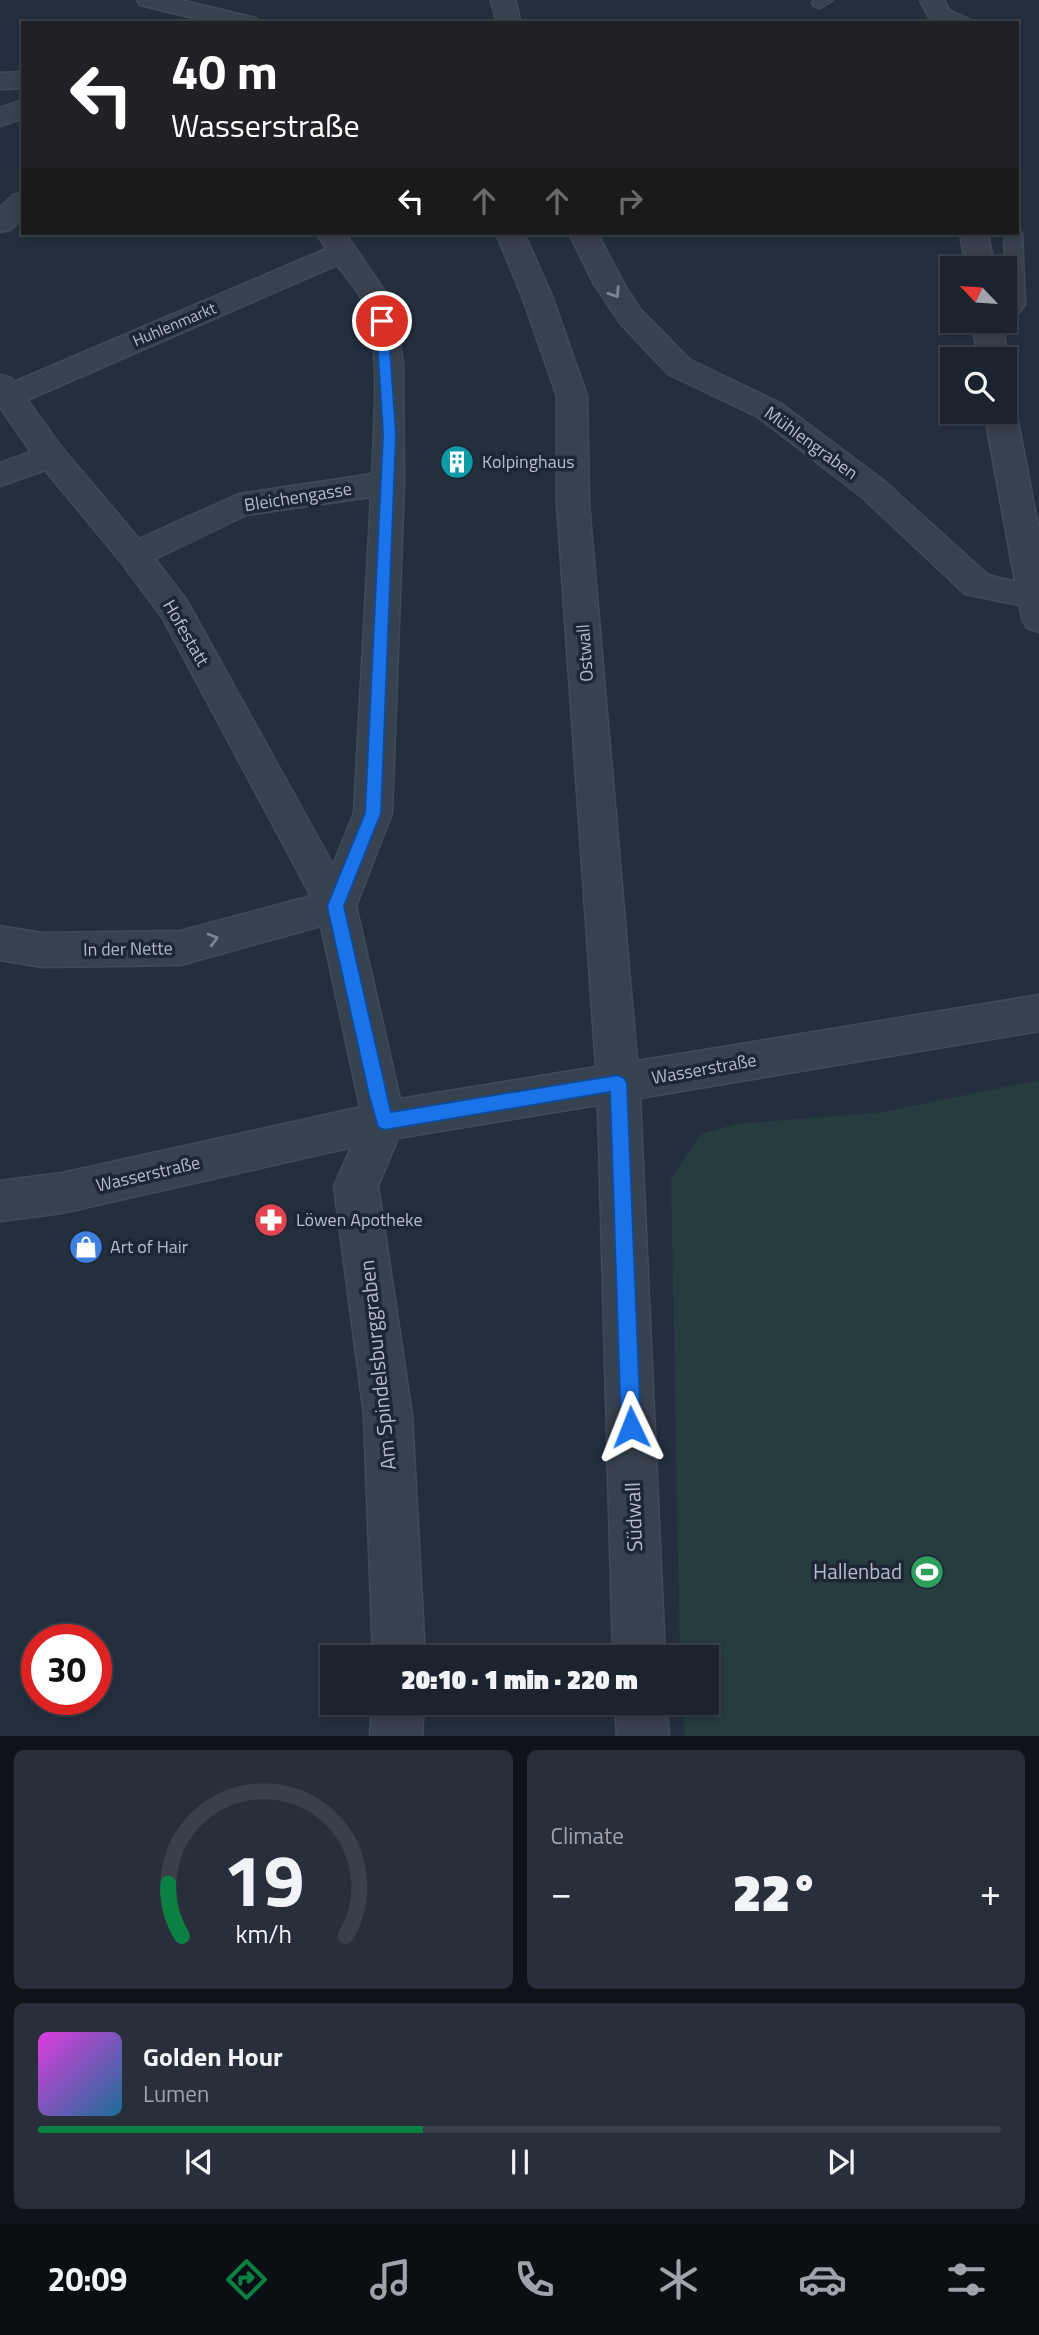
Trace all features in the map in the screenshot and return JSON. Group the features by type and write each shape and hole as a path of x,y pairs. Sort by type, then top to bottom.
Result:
{"street":[{"path":"149,0 240,21"},
{"path":"503,0 508,21"},
{"path":"0,81 21,80"},
{"path":"0,118 21,109"},
{"path":"0,224 21,203"},
{"name":"Ostwall","path":"511,235 537,296 572,396 573,505 618,1083"},
{"name":"Mühlengraben","path":"584,235 609,284 630,316 679,367 769,410 862,480 977,585 1037,609"},
{"path":"974,235 978,256"},
{"path":"335,906 373,813 388,483 385,350 380,306 336,243"},
{"name":"Huhlenmarkt","path":"4,390 336,243"},
{"name":"Hofestatt","path":"4,390 51,456 134,555 175,610 335,906 384,1122"},
{"path":"1002,424 1037,609"},
{"path":"0,475 51,456"},
{"name":"Bleichengasse","path":"134,555 239,505 388,483"},
{"name":"In der Nette","path":"0,943 43,950 180,948 335,906"},
{"name":"Wasserstraße","path":"0,1202 62,1193 384,1122 1039,1013"},
{"name":"Südwall","path":"618,1083 639,1645"},
{"name":"Am Spindelsburggraben","path":"384,1122 356,1186 388,1415 398,1645"},
{"path":"396,1736 397,1715"},
{"path":"642,1715 643,1736"}],"lane":[{"path":"939,11 961,21"},
{"path":"1013,235 1014,256"}],"green space":[{"path":"1039,1080 1039,1736 685,1736 684,1715 719,1715 719,1645 680,1645 671,1179 701,1134 736,1124 884,1112"}],"place":[{"name":"Kolpinghaus","path":"457,462"},
{"name":"Löwen Apotheke","path":"271,1220"},
{"name":"Art of Hair","path":"86,1247"},
{"name":"Hallenbad","path":"927,1572"}],"route":[{"path":"382,321 389,434 373,813 335,906 384,1122 618,1083 631,1427"}]}
